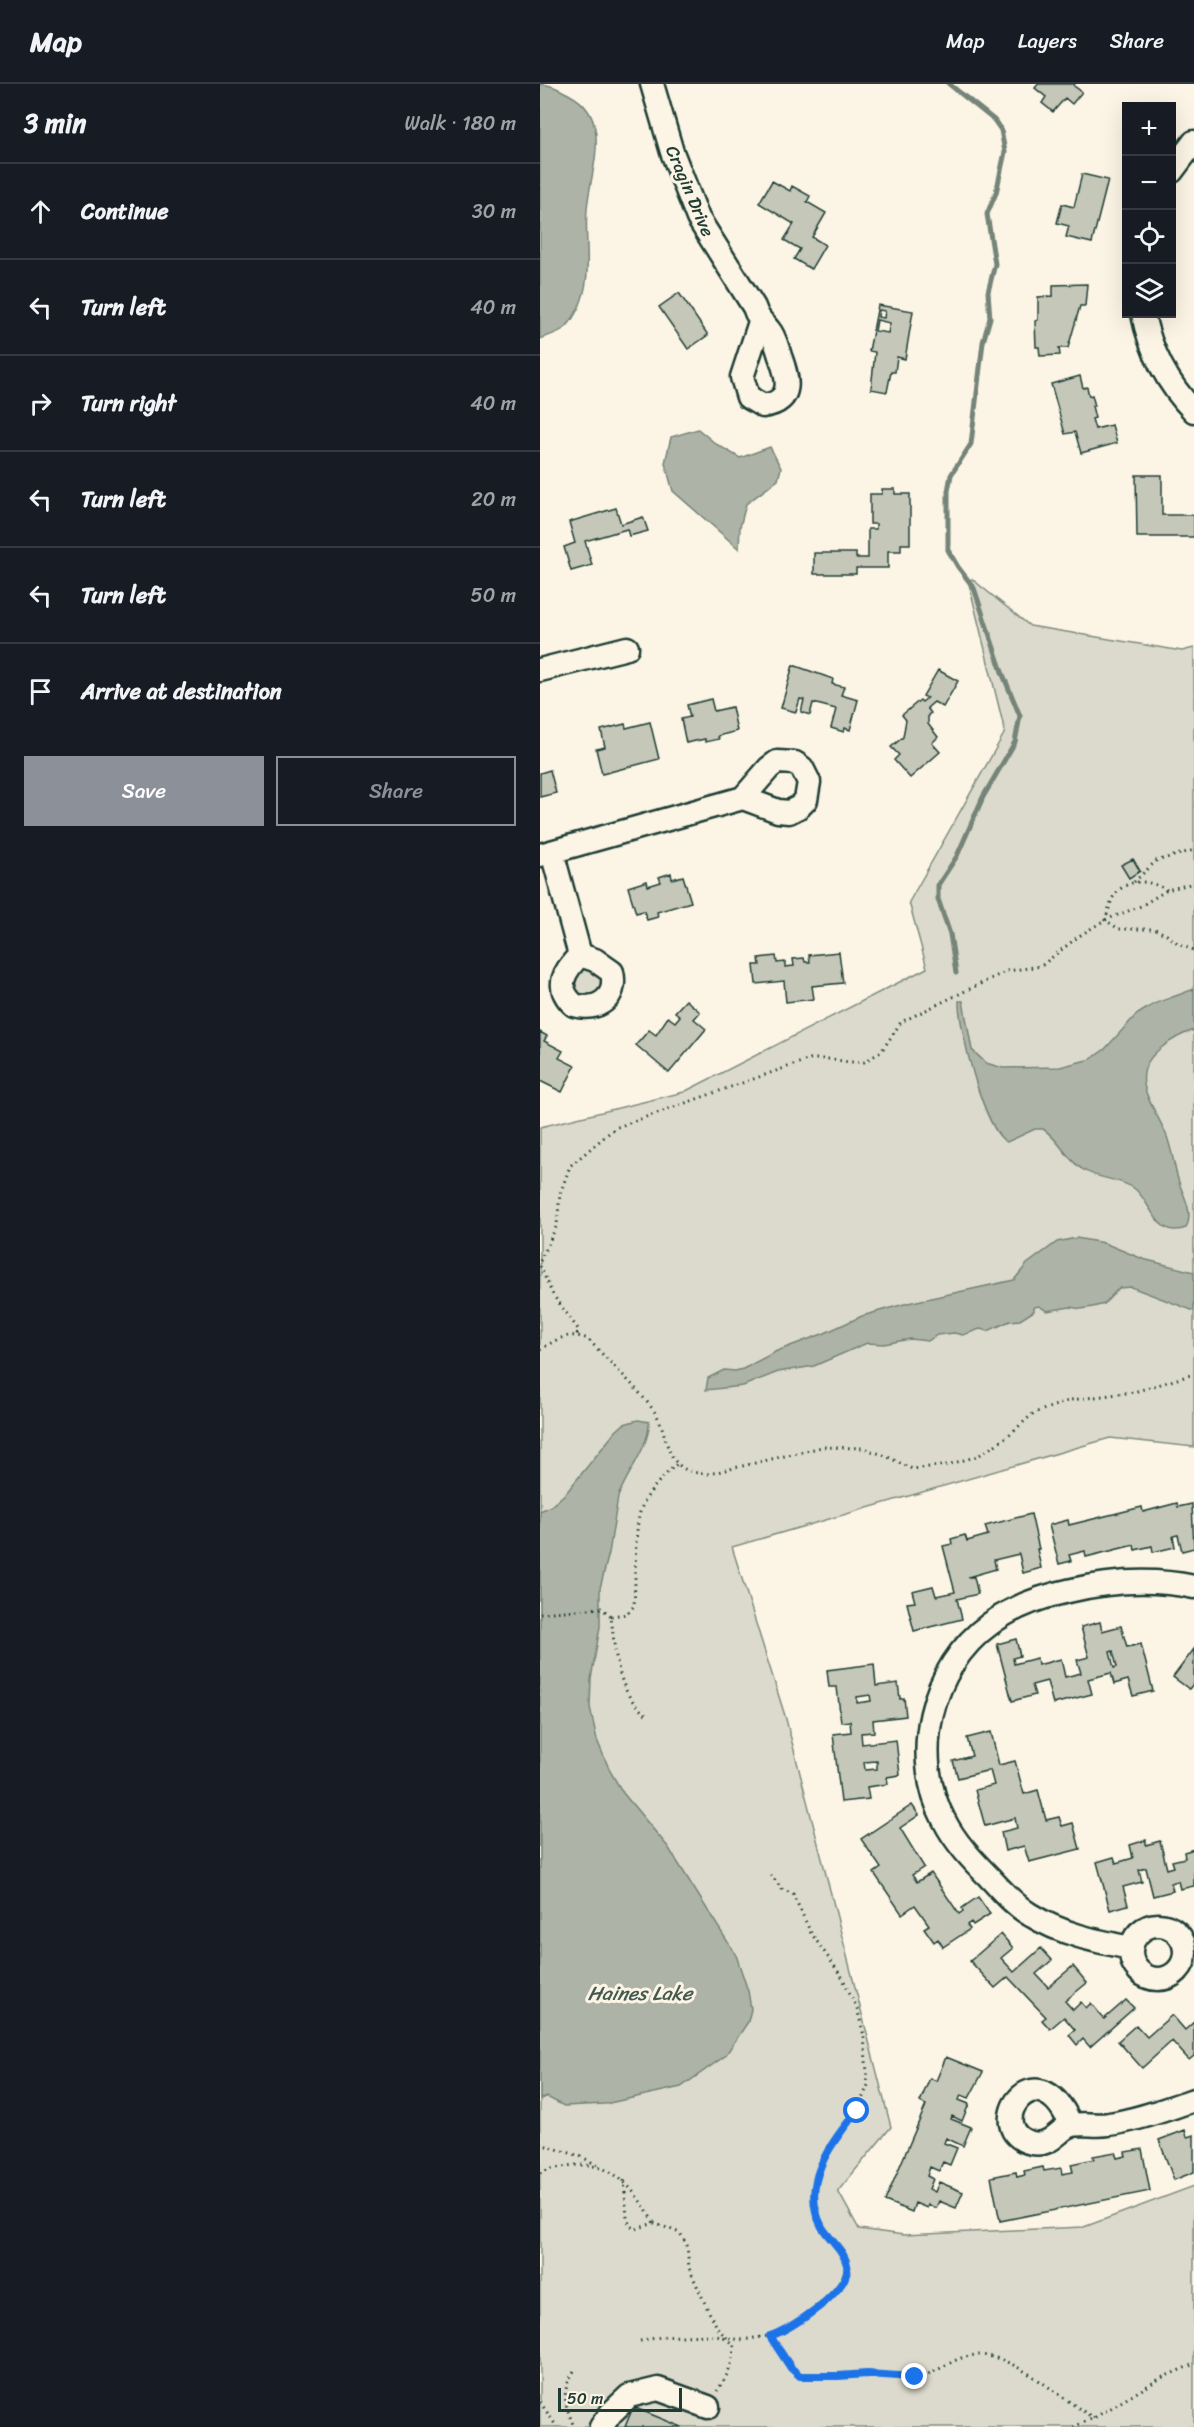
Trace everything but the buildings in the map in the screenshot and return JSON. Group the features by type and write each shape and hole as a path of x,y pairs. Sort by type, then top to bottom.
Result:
{"street":[{"name":"Cragin Drive","path":"652,84 672,152 698,218 754,307 760,322"},
{"path":"1176,166 1194,142"},
{"path":"1144,318 1162,368 1172,385 1194,411"},
{"path":"540,670 627,648"},
{"path":"580,955 546,854 743,798"},
{"path":"1131,1948 1070,1935 1048,1925 1014,1904 972,1860 954,1836 937,1805 928,1766 930,1719 939,1691 960,1653 988,1626 1018,1607 1056,1594 1112,1582 1144,1581 1194,1587"},
{"path":"1071,2125 1113,2124 1194,2100"},
{"path":"601,2427 611,2413 629,2396 657,2389 708,2407"}],"path":[{"path":"1106,920 1116,893 1134,882 1156,861 1194,850"},
{"path":"1134,882 1156,884 1167,890"},
{"path":"540,1261 557,1225 560,1194 570,1166 615,1128 810,1059 864,1062 881,1052 901,1022 1007,971 1041,966 1079,936 1106,920 1141,906 1167,890 1194,883"},
{"path":"1106,920 1119,929 1155,929 1167,934 1180,945 1194,950"},
{"path":"540,1266 553,1294 578,1329 577,1335"},
{"path":"540,1350 566,1335 577,1335 588,1339 656,1412 664,1428 668,1447 677,1464 690,1472 709,1474 822,1447 863,1448 912,1469 947,1465 978,1456 1003,1440 1034,1413 1071,1400 1134,1392 1194,1374"},
{"path":"611,1616 627,1614 634,1606 639,1515 647,1497 665,1474 677,1464"},
{"path":"540,1612 601,1608 611,1616 620,1675 637,1708 646,1714"},
{"path":"640,2341 661,2337 709,2335 741,2340 784,2332 840,2289 846,2278 848,2266 822,2226 814,2206 815,2184 824,2156 857,2111 868,2085 864,2036 857,2008 842,1977 811,1933 793,1894 782,1889 771,1875"},
{"path":"540,2144 580,2156 624,2180 636,2193 654,2223 680,2233 687,2245 689,2268 708,2310 718,2329 729,2337 734,2345 734,2358 725,2380 708,2407"},
{"path":"540,2173 576,2165 600,2166"},
{"path":"624,2180 627,2218 630,2226 636,2229 654,2223"},
{"path":"770,2336 791,2368 800,2376 867,2374 915,2377 935,2371 955,2359 972,2354 990,2356 1017,2367 1069,2404 1094,2418"},
{"path":"1072,2427 1094,2418 1161,2378 1194,2364"},
{"path":"574,2371 565,2386 564,2400 574,2427"},
{"path":"540,2402 557,2427"}],"shaded area":[{"path":"972,579 1030,626 1182,651 1194,648 1194,1447 1110,1438 732,1547 786,1719 891,2127 838,2191 859,2229 904,2235 1084,2227 1194,2186 1194,2427 540,2427 540,1127 684,1092 927,968 909,902 1005,732 968,580"},
{"path":"588,968 598,973 603,983 598,993 588,998 578,993 573,983 578,973"}],"water":[{"path":"540,84 559,89 583,105 592,117 596,131 596,146 587,209 587,272 583,297 567,326 540,339"},
{"path":"698,429 716,444 740,458 770,447 781,468 778,480 746,504 740,527 739,549 673,491 665,463 671,437"},
{"path":"1194,989 1194,1030 1161,1048 1145,1068 1144,1079 1149,1100 1166,1134 1187,1203 1189,1218 1186,1228 1168,1229 1156,1218 1135,1189 1129,1185 1088,1173 1076,1165 1054,1138 1043,1129 1035,1129 1007,1142 999,1134 990,1120 974,1078 963,1032 959,1001 963,1001 972,1050 986,1063 1003,1068 1060,1067 1091,1059 1105,1049 1136,1015 1154,1004"},
{"path":"1076,1238 1104,1243 1143,1259 1194,1272 1194,1311 1131,1287 1119,1288 1104,1304 1093,1307 1081,1309 1070,1307 1047,1311 1039,1306 1034,1307 1034,1311 1020,1320 1010,1321 988,1331 980,1329 963,1335 954,1333 937,1335 928,1341 910,1339 884,1344 867,1343 814,1366 778,1372 743,1386 706,1390 708,1378 724,1370 743,1369 777,1351 862,1316 908,1303 1014,1280 1027,1264 1057,1242"},
{"name":"Haines Lake","path":"638,1420 649,1422 648,1431 642,1450 618,1497 609,1553 600,1588 600,1627 591,1679 590,1707 597,1740 610,1771 623,1793 668,1847 736,1955 748,1991 751,2009 748,2022 725,2056 681,2087 605,2104 564,2106 547,2097 540,2099 540,1511 551,1506 566,1493 616,1431 624,1424"}],"waterway":[{"path":"949,84 994,120 1001,130 1005,152 996,193 987,214 995,264 988,292 990,318 983,342 971,444 951,475 948,491 948,550 974,588 1002,672 1020,716 1015,742 983,797 957,856 938,885 938,899 950,934 956,973"}],"route":[{"path":"857,2111 824,2156 815,2184 814,2206 822,2226 848,2266 846,2278 840,2289 784,2332 770,2336 791,2368 800,2376 867,2374 915,2377"}]}
